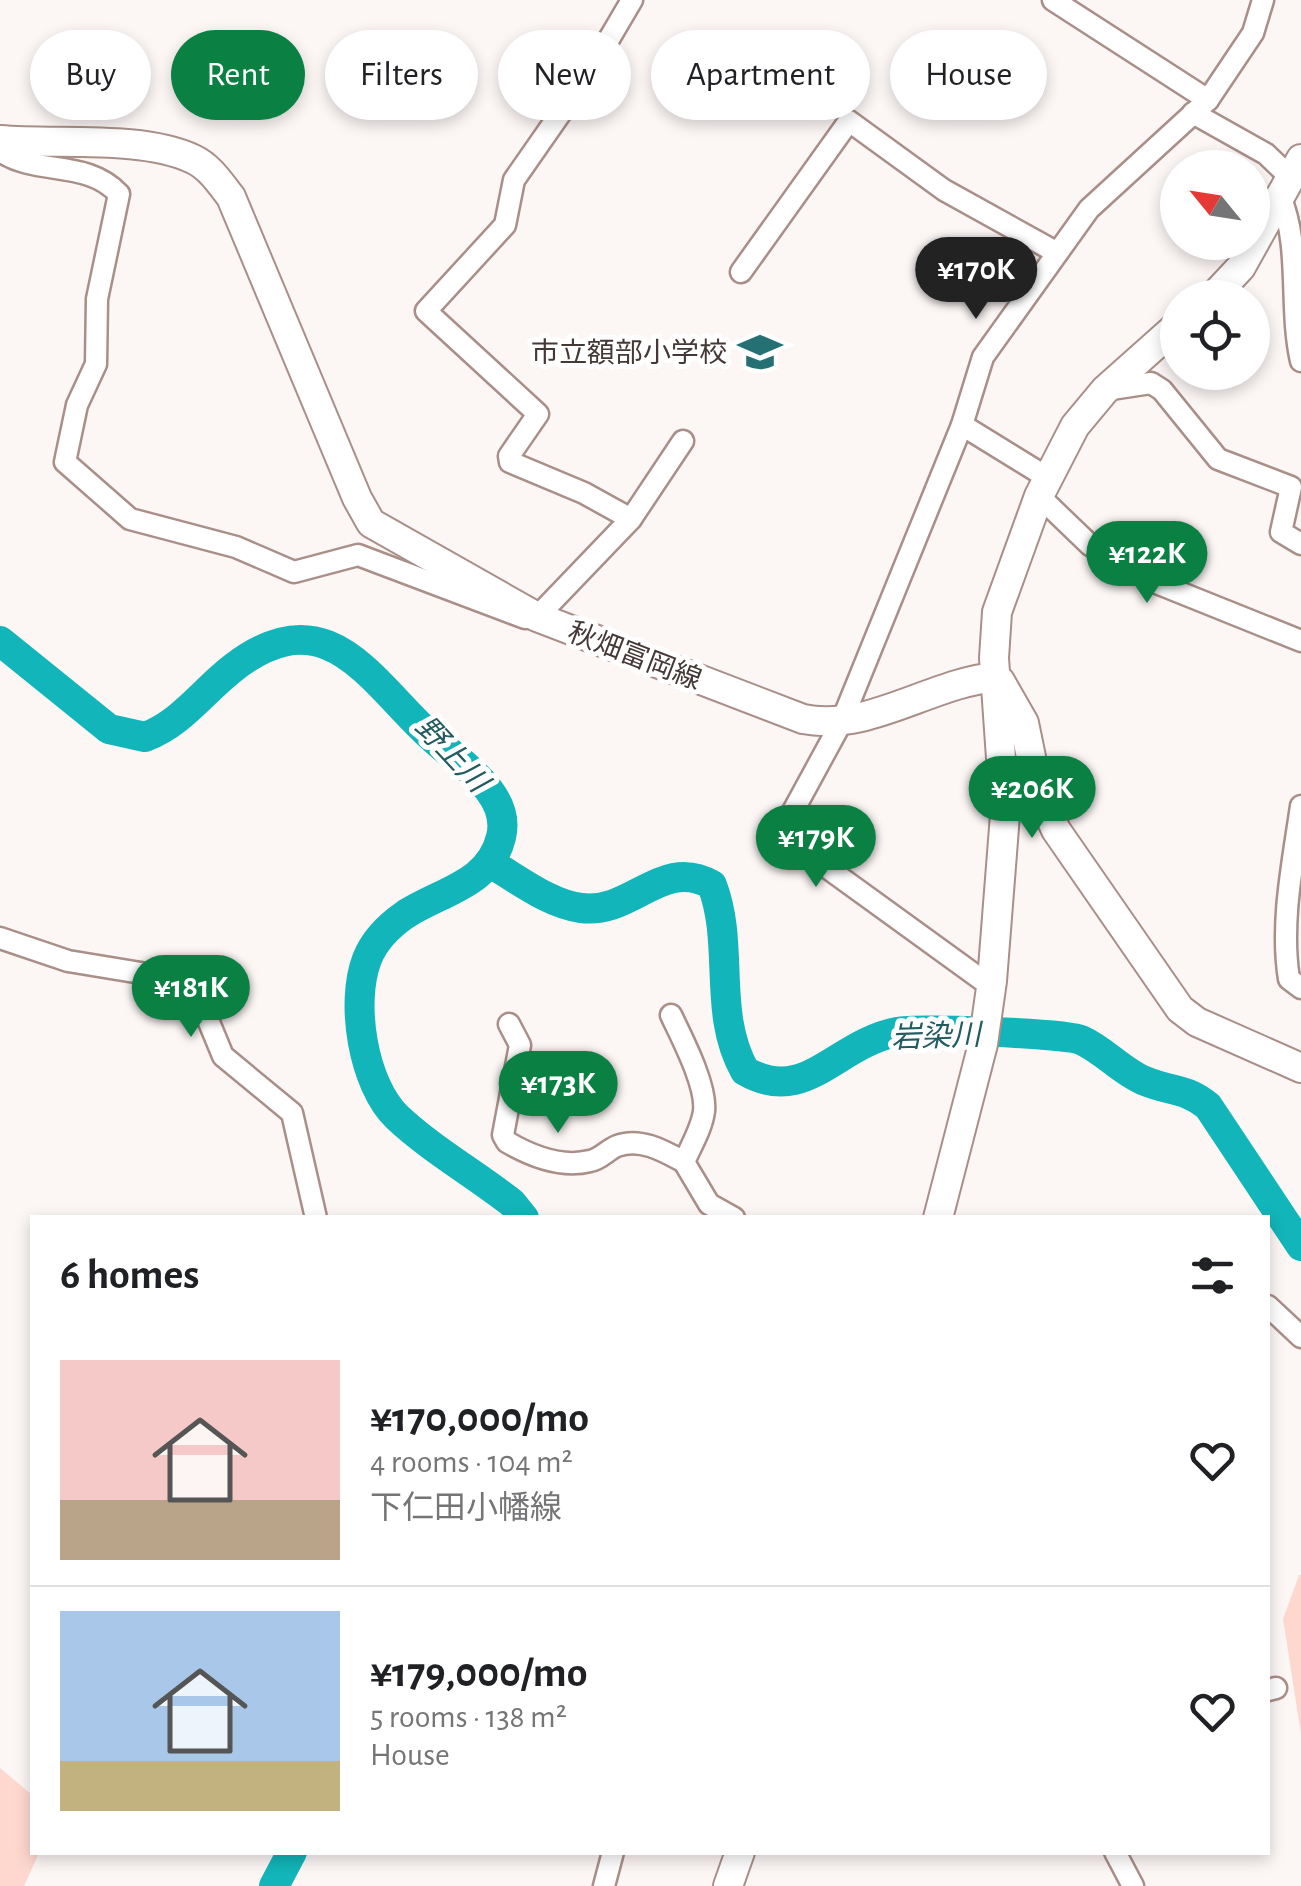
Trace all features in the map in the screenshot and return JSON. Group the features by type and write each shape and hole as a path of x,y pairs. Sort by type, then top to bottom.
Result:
{"main road":[{"name":"秋畑富岡線","path":"0,140 136,146 192,159 212,172 232,197 271,300 371,523 537,617 803,719 841,723 970,679 996,676"},
{"path":"1229,280 1241,267 1291,179"},
{"path":"939,1215 983,1044 991,993 1005,815 996,676 997,612 1044,487 1075,426 1105,390 1160,342"},
{"path":"996,676 1024,723 1038,791 1056,830 1180,1009 1197,1022 1301,1068"}],"street":[{"path":"631,520 584,493 510,462 508,456 538,414 426,311 506,224 514,180 592,68 604,41 632,0"},
{"path":"1053,0 1266,154 1291,179 1301,361"},
{"path":"991,993 982,980 802,847 792,814 841,723 962,424 982,356 1054,251 1089,209 1201,107 1252,33 1262,0"},
{"path":"741,272 850,121 944,190 1054,251"},
{"path":"0,151 17,160 87,173 108,182 119,194 97,299 96,364 78,404 65,462 130,519 236,546 294,572 358,554 525,618 537,617 631,520 683,442"},
{"path":"1105,390 1151,383 1162,390 1218,459 1296,484 1281,532 1301,544"},
{"path":"962,424 1044,487 1090,545 1154,582 1301,641"},
{"path":"1301,806 1290,882 1287,963 1290,979 1301,988"},
{"path":"0,938 68,961 153,975 181,984 199,998 223,1056 292,1112 315,1215"},
{"path":"671,1015 688,1048 705,1102 704,1116 684,1162"},
{"path":"509,1024 520,1045 503,1135 507,1142 555,1162 591,1161 617,1146 635,1143 658,1147 684,1162 710,1204 729,1215"},
{"path":"1270,1308 1301,1336"},
{"path":"604,1886 612,1855"},
{"path":"1117,1855 1134,1886"}],"shaded area":[{"path":"1301,1575 1301,1734 1283,1619"},
{"path":"0,1768 30,1793 30,1855 38,1855 24,1886 0,1886"}],"waterway":[{"name":"野上川","path":"0,641 109,729 145,737 170,724 233,668 268,647 299,640 326,644 373,678 485,785 500,809 501,837 495,853 476,876 406,914 378,940 362,977 360,1020 368,1064 385,1103 424,1140 512,1203 522,1215"},
{"name":"岩染川","path":"490,863 546,896 581,908 616,903 678,877 712,885 719,908 726,1002 735,1049 745,1071 767,1080 804,1077 856,1048 897,1032 990,1032 1081,1040 1137,1077 1208,1106 1301,1246"},
{"name":"野上川","path":"274,1886 290,1855"}],"place":[{"name":"市立額部小学校","path":"760,352"}]}
